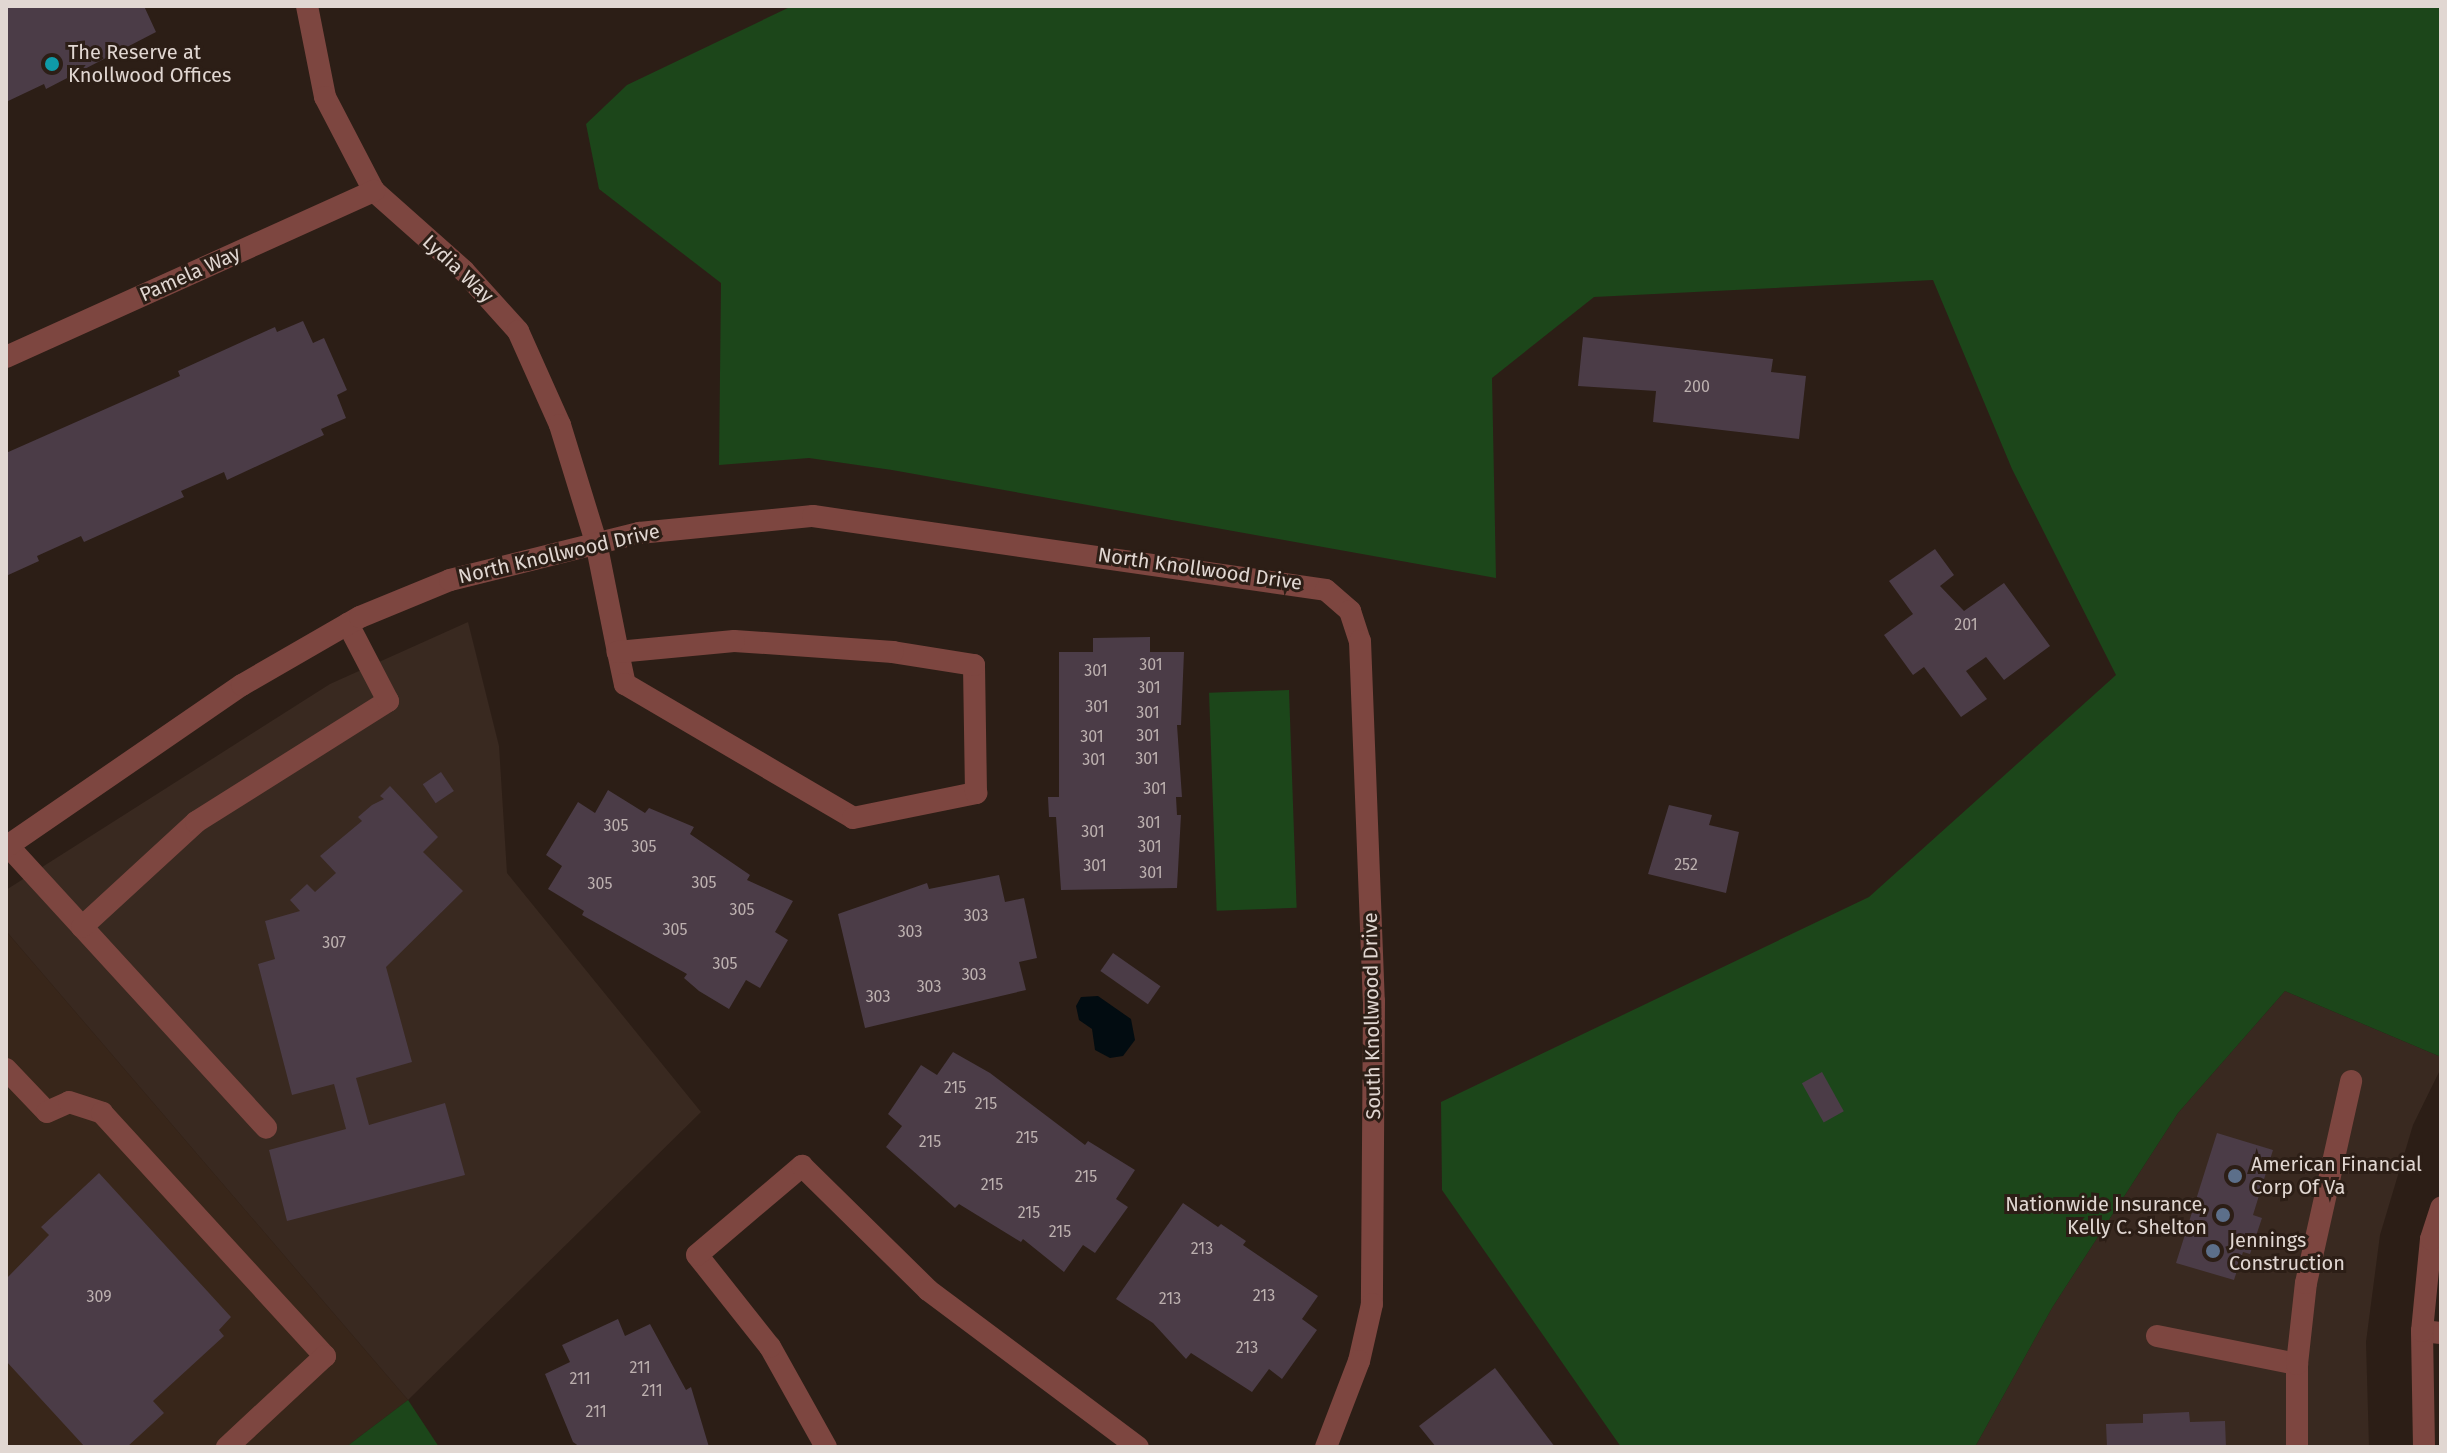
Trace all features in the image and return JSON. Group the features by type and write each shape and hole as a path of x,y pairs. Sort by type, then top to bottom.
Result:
{"street":[{"name":"Lydia Way","path":"307,6 325,97 374,191 464,271 518,331 565,438 596,542 618,652 625,684 838,813 863,817 976,793 974,665 893,652 734,641 618,652"},
{"name":"Pamela Way","path":"6,357 374,191"},
{"name":"North Knollwood Drive","path":"7,846 242,685 348,624 450,580 596,542 704,524 813,516 1326,590"},
{"name":"South Knollwood Drive","path":"1326,590 1350,611 1360,641 1374,1017 1372,1304 1359,1361 1326,1447"},
{"path":"82,927 196,822 388,701 348,624"},
{"path":"7,846 266,1128"},
{"path":"6,1069 47,1112 59,1105 82,1103 102,1113 325,1356 227,1447"},
{"path":"2297,1447 2297,1364 2320,1206 2351,1081"},
{"path":"826,1447 770,1347 697,1255 802,1166 928,1290 1138,1447"},
{"path":"2424,1447 2432,1332 2431,1239 2441,1208"},
{"path":"2157,1336 2297,1364"}],"shaded area":[{"path":"468,622 499,746 507,873 701,1112 408,1400 6,931 6,890 330,684"},
{"path":"6,931 408,1400 346,1447 6,1447"},
{"path":"2285,991 2441,1057 2441,1068 2413,1125 2380,1235 2366,1342 2369,1447 1975,1447 2052,1308 2178,1113"},
{"path":"1098,996 1131,1019 1135,1040 1123,1056 1110,1058 1095,1050 1092,1029 1079,1020 1076,1006 1081,997"}],"green space":[{"path":"792,6 2441,6 2441,1057 2285,991 2178,1113 2052,1308 1975,1447 1621,1447 1442,1190 1441,1102 1869,897 2116,675 2012,469 1933,280 1594,297 1492,378 1496,578 892,470 809,458 719,465 721,283 599,189 586,124 627,85"},
{"path":"1289,690 1297,908 1217,911 1209,693"},
{"path":"408,1400 439,1447 346,1447"}],"building":[{"name":"The Reserve at Knollwood Offices","path":"6,6 144,6 156,32 46,89 44,84 6,102"},
{"path":"303,321 313,343 324,338 347,390 337,395 346,418 321,429 324,435 227,480 224,472 181,491 184,497 84,542 81,536 37,556 39,561 6,576 6,453 180,376 178,371 275,327 277,332"},
{"path":"1583,337 1773,359 1771,372 1806,376 1799,439 1653,422 1656,391 1578,386"},
{"path":"1935,549 1954,575 1940,586 1964,611 2004,583 2050,646 2004,680 1986,657 1966,671 1987,699 1961,717 1924,667 1913,675 1884,635 1913,614 1889,581"},
{"path":"1150,637 1150,652 1184,652 1181,725 1177,725 1182,797 1176,797 1177,815 1181,815 1177,888 1061,890 1056,817 1049,817 1048,797 1059,797 1059,652 1093,652 1093,638"},
{"path":"441,772 454,791 436,803 423,784"},
{"path":"390,786 438,837 423,852 463,891 386,967 412,1062 356,1078 369,1125 445,1103 465,1175 287,1221 269,1150 346,1129 334,1084 292,1095 258,964 275,959 265,921 300,911 290,900 307,884 315,892 336,873 320,856 362,821 358,817 384,799 380,796"},
{"path":"608,790 645,813 649,808 694,827 690,834 750,875 747,880 793,901 775,932 788,940 760,988 746,980 729,1009 699,991 684,978 687,974 582,915 584,911 548,889 562,866 546,855 578,802 595,813"},
{"path":"1669,805 1712,815 1709,825 1739,832 1726,893 1648,874"},
{"path":"999,875 1005,902 1024,898 1037,958 1019,962 1026,990 865,1028 838,914 927,883 929,889"},
{"path":"1113,953 1161,986 1148,1004 1100,971"},
{"path":"953,1052 990,1073 1085,1145 1088,1141 1135,1170 1116,1199 1128,1207 1095,1253 1083,1245 1064,1272 1023,1239 1021,1242 959,1204 955,1208 886,1147 902,1126 888,1114 921,1065 937,1075"},
{"path":"1822,1072 1844,1111 1824,1123 1802,1083"},
{"path":"2217,1133 2273,1150 2253,1215 2262,1218 2250,1254 2243,1252 2234,1280 2176,1263"},
{"path":"99,1173 231,1317 219,1330 224,1336 153,1401 164,1413 127,1447 85,1447 6,1361 6,1279 49,1235 41,1227"},
{"path":"1183,1203 1218,1227 1221,1224 1246,1241 1243,1245 1318,1296 1302,1319 1317,1330 1282,1379 1269,1369 1252,1392 1191,1353 1186,1359 1153,1323 1116,1299"},
{"path":"618,1319 625,1336 650,1324 686,1390 691,1387 709,1447 580,1447 573,1442 545,1374 570,1362 562,1345"},
{"path":"1495,1368 1555,1447 1436,1447 1419,1426"},
{"path":"2189,1412 2190,1422 2225,1421 2226,1447 2107,1447 2106,1424 2143,1423 2143,1414"}],"place":[{"name":"The Reserve at Knollwood Offices","path":"52,64"},
{"name":"American Financial Corp Of Va","path":"2235,1176"},
{"name":"Nationwide Insurance, Kelly C. Shelton","path":"2223,1215"},
{"name":"Jennings Construction","path":"2213,1251"}]}
